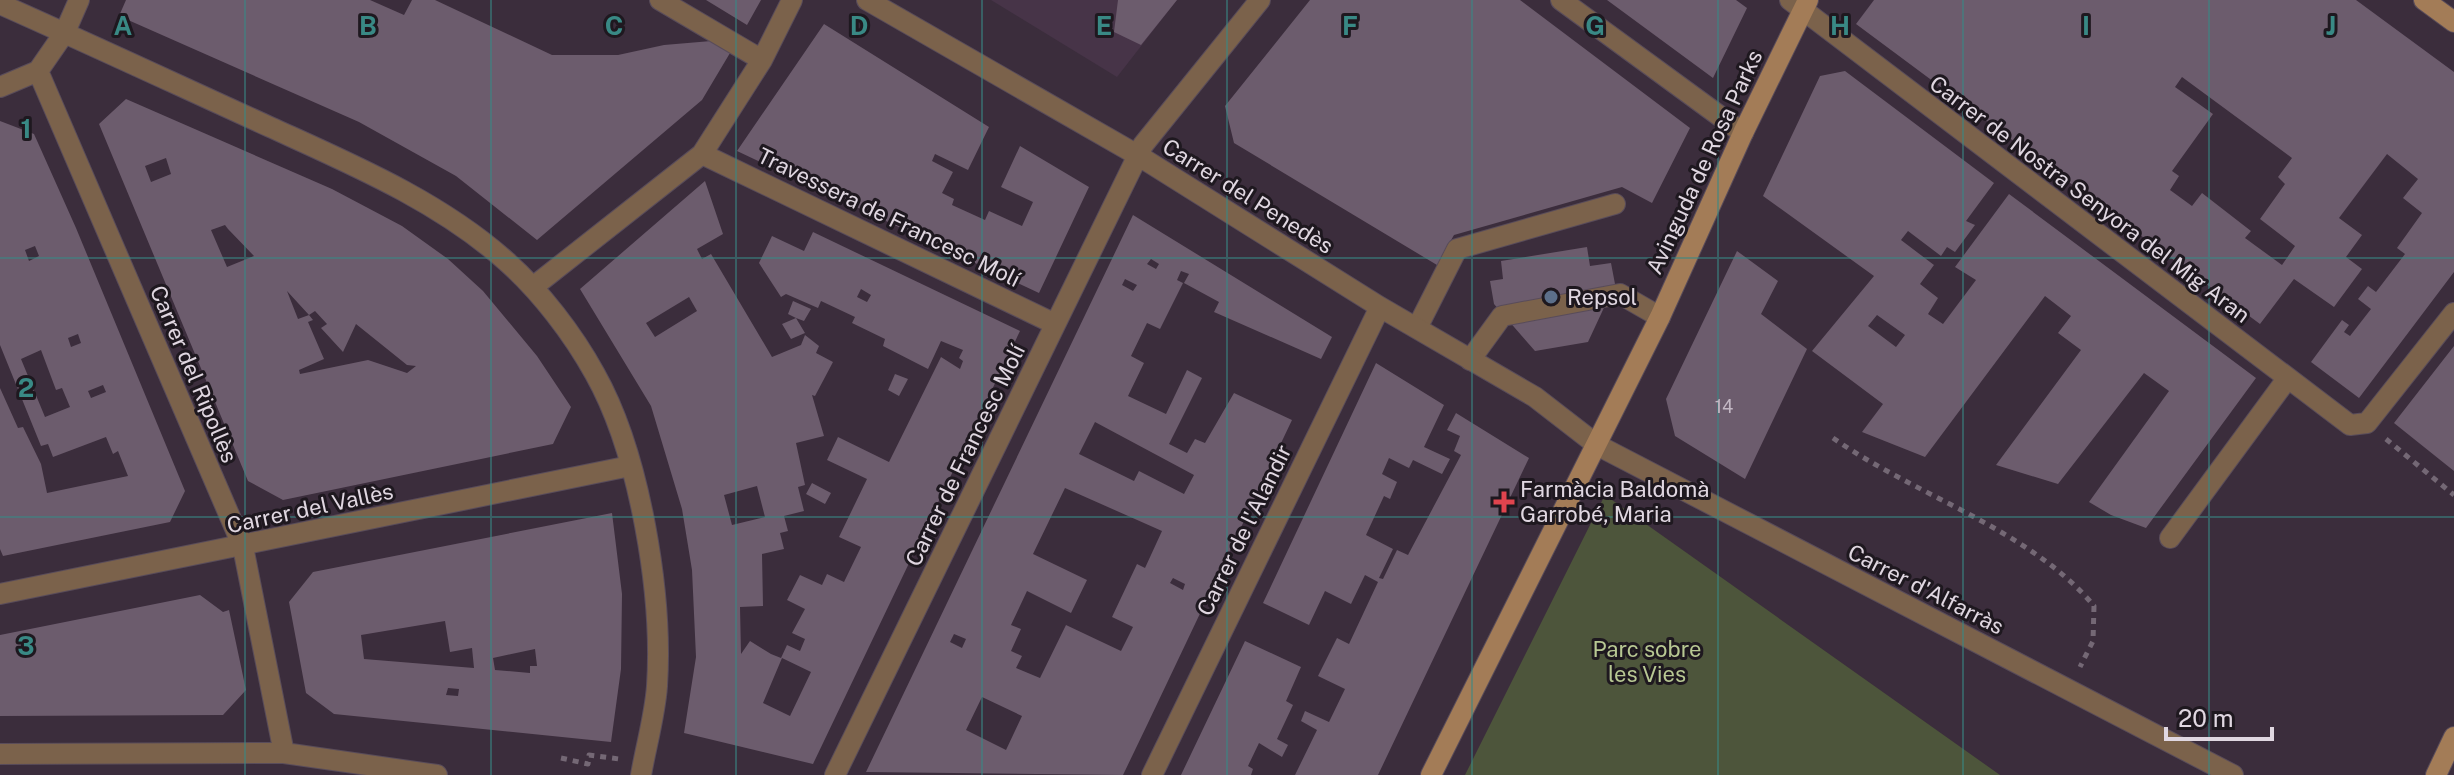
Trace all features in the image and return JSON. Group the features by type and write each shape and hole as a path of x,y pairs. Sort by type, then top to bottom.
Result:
{"main road":[{"path":"2424,0 2454,22"},
{"name":"Avinguda de Rosa Parks","path":"1431,775 1660,317 1800,3"},
{"path":"2436,775 2454,737"}],"street":[{"path":"0,87 38,71 65,32 79,0"},
{"path":"660,0 762,60"},
{"path":"533,287 702,154 762,60 792,0"},
{"name":"Carrer del Penedès","path":"867,0 1139,156 1380,307 1535,397 1597,445"},
{"name":"Carrer de Francesc Molí","path":"835,775 1143,145 1260,0"},
{"path":"1561,0 1743,133"},
{"name":"Carrer de Nostra Senyora del Mig Aran","path":"1800,3 2287,379 2359,424"},
{"path":"0,4 365,171 459,225 533,287 595,373 615,418 630,466 653,573 657,629 657,688 641,775"},
{"name":"Carrer del Ripollès","path":"38,71 243,547 284,753"},
{"name":"Travessera de Francesc Molí","path":"702,154 1055,324"},
{"path":"1417,328 1457,249 1615,204"},
{"path":"1470,360 1502,316 1620,294 1660,317"},
{"name":"Carrer de l'Alandir","path":"1152,775 1380,307"},
{"path":"2359,424 2454,313"},
{"path":"2170,538 2287,379"},
{"name":"Carrer d'Alfarràs","path":"1597,445 2233,775"},
{"name":"Carrer del Vallès","path":"1,593 243,547 630,466"},
{"path":"0,754 284,753 437,775"}],"path":[{"path":"2359,424 2454,495"},
{"path":"1833,438 1874,467 1998,533 2072,580 2094,606 2093,641 2087,658 2065,688"},
{"path":"561,758 588,764 589,755 620,759"}],"shaded area":[{"path":"991,0 1177,0 1117,77"}],"green space":[{"name":"Parc sobre les Vies","path":"1605,495 2000,775 1465,775"}],"building":[{"path":"126,0 370,0 404,15 412,0 435,0 552,55 618,55 664,45 723,40 733,48 702,100 537,240 456,176 359,122 119,16"},
{"path":"706,0 761,0 747,25"},
{"path":"1118,0 1177,0 1141,45 1114,32"},
{"path":"1310,0 1520,0 1690,128 1652,203 1622,187 1454,235 1437,265 1234,143 1225,106"},
{"path":"1607,0 1736,0 1747,8 1713,78"},
{"path":"1874,0 2356,0 2454,72 2454,272 2359,398 2311,362 2342,320 2349,325 2344,332 2350,336 2371,309 2358,299 2368,286 2376,292 2405,254 2397,248 2422,213 2403,198 2418,179 2387,154 2339,218 2362,235 2346,257 2362,269 2334,307 2294,279 2260,324 1856,24","holes":["2182,77 2292,158 2278,177 2285,184 2260,219 2295,246 2282,265 2245,238 2251,231 2202,193 2192,206 2170,190 2179,176 2172,171 2213,114 2175,87"]},
{"path":"824,24 989,127 968,170 935,154 932,161 953,172 942,193 954,199 952,205 985,220 989,211 1022,226 1033,202 1001,187 1020,146 1089,187 1039,293 737,151"},
{"path":"1845,71 1994,183 1966,221 1975,225 1955,252 1947,247 1941,256 1908,231 1901,240 1934,265 1920,284 1938,298 1928,314 1943,324 1976,280 1955,267 2009,194 2256,378 2146,528 2111,515 2089,502 2169,391 2144,373 2058,484 1996,465 2081,350 2058,333 2071,316 2045,296 1925,457 1862,432 1883,404 1812,351 1874,276 1763,196 1820,76","holes":["1877,315 1905,335 1896,347 1868,326"]},
{"path":"126,99 332,189 402,226 448,259 483,291 537,356 571,407 553,444 283,500 248,481 99,124","holes":["166,158 171,174 151,182 145,166","225,225 254,256 227,267 211,230","287,291 309,315 298,319","315,311 327,324 321,328 343,352 356,324 407,365 416,366 407,373 368,360 300,374 299,370 324,359 308,322 313,320 309,315"]},
{"path":"0,121 34,134 76,228 185,491 170,522 3,556 0,549 0,388 18,428 23,427 41,464 47,493 128,476 118,451 113,454 106,437 53,457 48,444 41,446 0,345","holes":["35,246 39,256 29,261 25,250","78,334 81,343 71,347 68,338","41,350 56,390 62,388 70,407 45,417 21,359","103,385 106,392 91,398 88,391"]},
{"path":"705,181 723,234 697,249 702,259 711,254 772,357 801,345 805,335 819,346 816,353 833,362 815,396 812,395 824,436 796,443 805,485 798,487 804,511 784,516 788,531 780,533 784,549 762,554 763,606 740,607 741,654 750,641 781,658 787,645 800,651 805,639 792,633 805,609 787,600 800,575 822,585 827,574 844,582 861,547 839,537 867,479 827,460 838,437 889,462 941,357 960,369 963,361 959,358 963,350 941,341 928,369 883,346 885,339 852,323 855,317 821,301 818,308 786,294 781,297 759,263 772,236 804,251 813,232 1020,331 813,764 684,733 696,657 692,570 682,509 651,406 580,289","holes":["861,289 871,295 867,302 857,297","689,297 697,311 655,337 646,323","757,486 765,517 732,525 724,495","782,658 811,672 790,716 763,703"]},
{"path":"1133,215 1332,337 1321,359 1214,312 1219,302 1184,283 1189,274 1181,271 1177,280 1183,283 1160,329 1147,323 1131,356 1144,363 1128,396 1166,414 1187,370 1202,378 1169,444 1187,453 1195,439 1205,443 1234,393 1292,420 1123,775 866,772","holes":["1151,259 1159,264 1156,269 1147,264","1125,279 1137,285 1133,291 1122,285","1095,422 1194,475 1184,494 1139,471 1134,481 1079,454","1065,488 1162,531 1145,568 1137,564 1112,617 1133,627 1121,651 1066,625 1040,678 1016,668 1022,656 1011,651 1021,629 1011,625 1027,591 1071,613 1087,580 1033,554","1173,578 1185,584 1183,590 1170,583","954,634 966,639 962,648 950,642","982,697 1022,716 1006,750 966,730"]},
{"name":"Repsol","path":"1587,247 1590,266 1611,263 1615,284 1588,342 1535,351 1494,304 1490,281 1503,279 1501,261"},
{"path":"1737,251 1778,281 1761,314 1807,349 1745,479 1675,436 1666,399"},
{"path":"793,301 811,309 804,321 788,314"},
{"path":"796,318 805,333 791,339 782,324"},
{"path":"2454,346 2454,471 2394,423"},
{"path":"1376,363 1444,405 1424,447 1450,459 1442,474 1413,460 1409,468 1389,458 1382,474 1397,482 1390,499 1384,496 1366,535 1393,549 1379,578 1383,579 1397,550 1408,555 1461,455 1454,451 1460,436 1447,430 1456,413 1529,458 1378,775 1295,775 1317,730 1301,721 1305,711 1329,722 1345,689 1318,676 1337,638 1349,644 1378,582 1365,575 1351,604 1325,591 1309,625 1263,603"},
{"path":"895,374 908,379 899,396 888,390"},
{"path":"812,483 831,493 825,504 806,494"},
{"path":"612,513 622,594 621,669 611,742 334,714 306,693 289,602 313,572","holes":["445,621 450,652 472,648 474,668 364,659 361,635","535,649 537,666 530,666 530,673 495,670 493,658","448,688 459,689 458,696 446,695"]},
{"path":"200,595 223,612 229,610 246,690 223,715 0,716 0,635"},
{"path":"1245,641 1301,667 1286,701 1293,705 1277,739 1288,745 1282,757 1259,743 1248,766 1253,769 1251,775 1181,775"}],"place":[{"name":"Repsol","path":"1551,297"},
{"name":"Farmàcia Baldomà Garrobé, Maria","path":"1504,502"}]}
